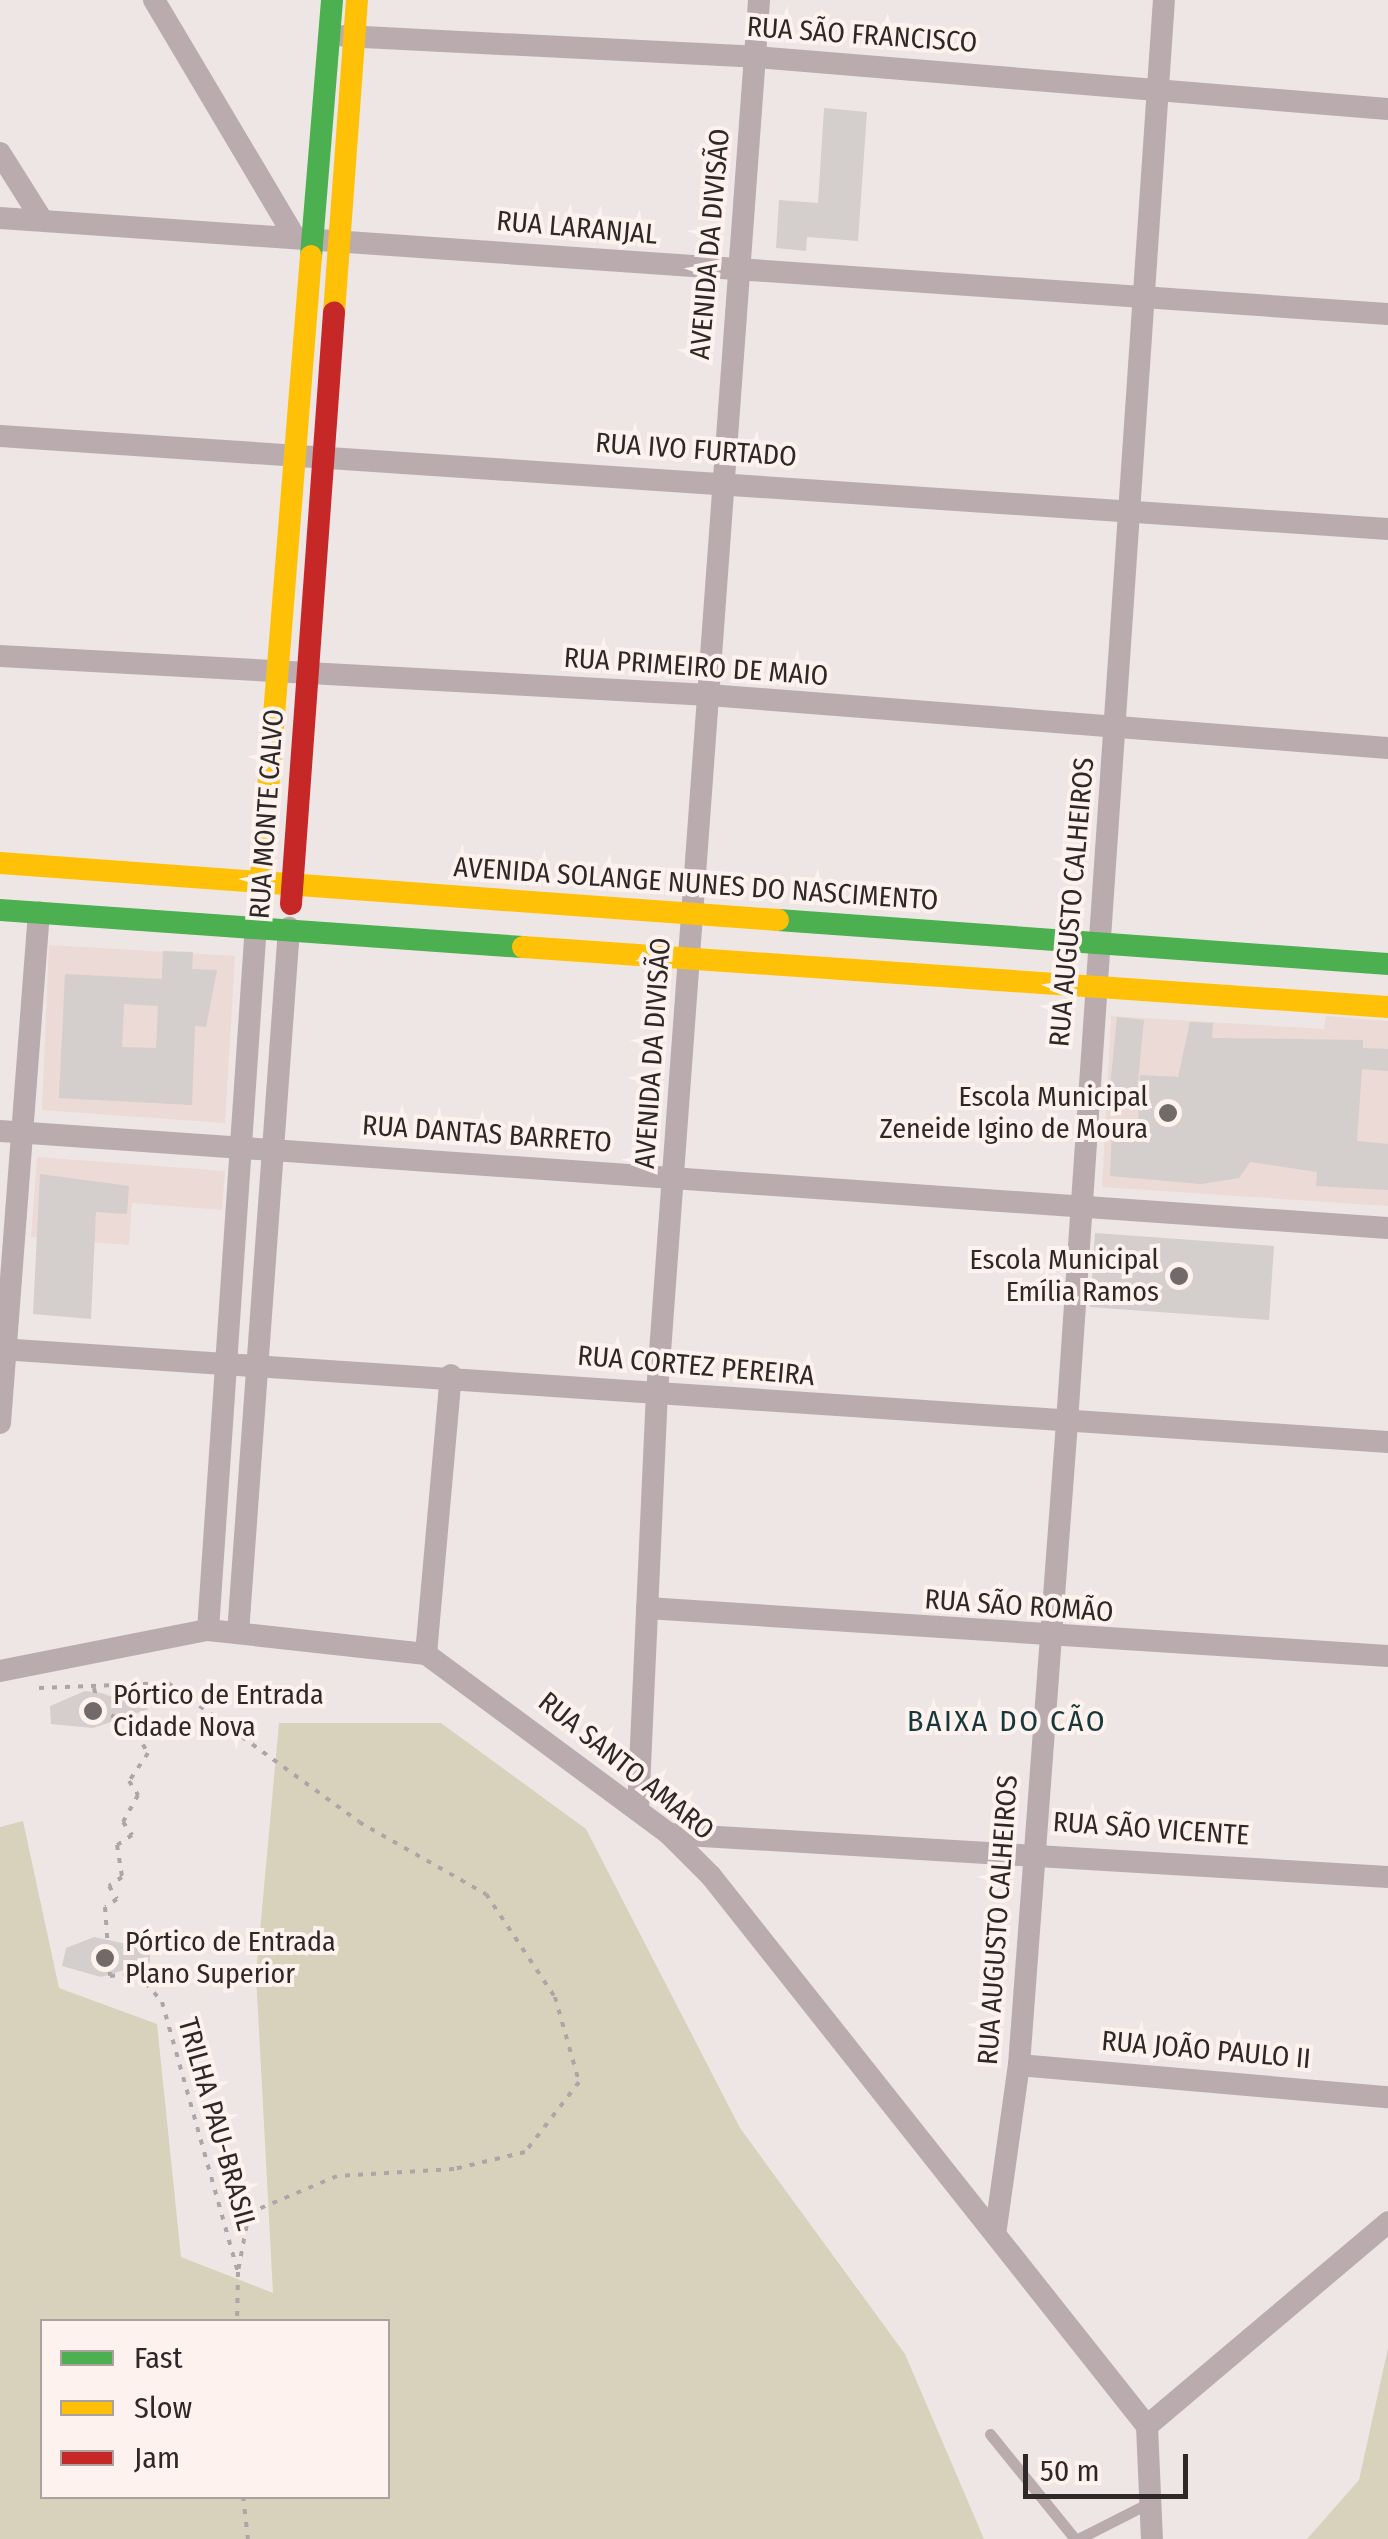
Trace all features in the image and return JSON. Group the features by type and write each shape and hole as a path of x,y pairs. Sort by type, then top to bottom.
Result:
{"main road":[{"name":"RUA MONTE CALVO","path":"289,928 308,676 310,459 304,235 332,0"},
{"name":"RUA MONTE CALVO","path":"256,925 279,673 340,238 357,0"},
{"name":"AVENIDA SOLANGE NUNES DO NASCIMENTO","path":"0,864 1388,964"},
{"path":"0,910 1388,1007"}],"street":[{"path":"154,0 304,235"},
{"name":"AVENIDA DA DIVISÃO","path":"638,1810 657,1392 709,695 720,482 758,0"},
{"name":"RUA AUGUSTO CALHEIROS","path":"996,2228 1019,2065 1067,1422 1093,988 1118,732 1164,0"},
{"name":"RUA SÃO FRANCISCO","path":"330,35 755,57 1388,109"},
{"path":"0,153 42,220"},
{"name":"RUA LARANJAL","path":"0,218 304,235 1145,304 1388,314"},
{"name":"RUA IVO FURTADO","path":"0,436 1388,529"},
{"name":"RUA PRIMEIRO DE MAIO","path":"0,656 308,676 709,695 1118,732 1388,748"},
{"path":"0,1423 10,1132 39,912"},
{"name":"RUA MONTE CALVO","path":"208,1630 256,925"},
{"name":"RUA MONTE CALVO","path":"238,1633 289,928"},
{"name":"RUA DANTAS BARRETO","path":"10,1132 1388,1228"},
{"name":"RUA CORTEZ PEREIRA","path":"3,1349 256,1362 1388,1442"},
{"path":"426,1654 451,1376"},
{"name":"RUA SÃO ROMÃO","path":"647,1608 1048,1639 1388,1656"},
{"name":"RUA SANTO AMARO","path":"6,1669 208,1630 426,1654 670,1834 996,2228 1147,2426"},
{"name":"RUA SÃO VICENTE","path":"670,1834 1033,1850 1388,1877"},
{"name":"RUA JOÃO PAULO II","path":"1019,2065 1388,2097"},
{"path":"1152,2539 1147,2426 1388,2222"}],"lane":[{"path":"990,2434 1076,2539 1151,2502"}],"path":[{"path":"6,1669 38,1688 168,1682 359,1822 486,1894 554,1996 578,2082 525,2152 454,2169 336,2176 249,2213 238,2272"},
{"name":"TRILHA PAU-BRASIL","path":"94,1687 99,1711 130,1722 148,1753 129,1781 138,1795 123,1822 132,1835 117,1845 122,1876 108,1886 117,1899 105,1907 111,1939 110,1976 137,1973 162,2002 238,2272 236,2319"},
{"path":"242,2499 248,2539"}],"shaded area":[{"path":"49,945 235,956 225,1123 42,1110"},
{"path":"1111,1016 1324,1029 1326,1016 1388,1021 1388,1206 1102,1187"},
{"path":"37,1157 225,1171 222,1210 132,1203 129,1245 31,1237"},
{"path":"279,1723 441,1723 586,1829 740,2128 905,2354 984,2539 0,2539 0,1827 23,1821 59,1988 157,2024 181,2257 273,2293 256,1975"},
{"path":"1388,2348 1388,2539 1307,2539 1359,2480"}],"building":[{"path":"824,108 867,112 858,241 807,237 806,251 776,248 779,200 818,203"},
{"path":"163,951 193,952 192,969 217,970 206,1027 195,1026 192,1105 59,1098 65,974 162,979","holes":["124,1004 158,1006 156,1048 122,1047"]},
{"path":"1117,1017 1144,1020 1137,1091 1110,1088"},
{"path":"1190,1022 1213,1023 1212,1038 1363,1040 1363,1048 1388,1049 1388,1071 1362,1069 1357,1141 1388,1144 1388,1190 1316,1186 1317,1172 1250,1162 1239,1178 1201,1184 1110,1176 1112,1130 1138,1131 1140,1075 1178,1077"},
{"path":"40,1174 129,1186 127,1214 96,1212 91,1319 33,1314"},
{"name":"Escola Municipal Emília Ramos","path":"1095,1233 1274,1246 1269,1320 1090,1307"},
{"name":"Pórtico de Entrada Cidade Nova","path":"85,1691 149,1709 93,1728 51,1724 50,1706"},
{"name":"Pórtico de Entrada Plano Superior","path":"94,1937 150,1949 150,1962 101,1977 62,1966 66,1948"}],"traffic: fast":[{"path":"311,256 332,0"},
{"path":"0,910 523,947"},
{"path":"778,920 1388,964"}],"traffic: slow":[{"path":"334,313 357,0"},
{"path":"259,902 311,256"},
{"path":"0,863 778,920"},
{"path":"523,947 1388,1007"}],"traffic: jam":[{"path":"291,904 334,313"}],"place":[{"name":"Escola Municipal Zeneide Igino de Moura","path":"1168,1113"},
{"name":"Escola Municipal Emília Ramos","path":"1179,1276"},
{"name":"Pórtico de Entrada Cidade Nova","path":"93,1711"},
{"name":"Pórtico de Entrada Plano Superior","path":"105,1958"}],"district":[{"name":"BAIXA DO CÃO","path":"1007,1721"}]}
